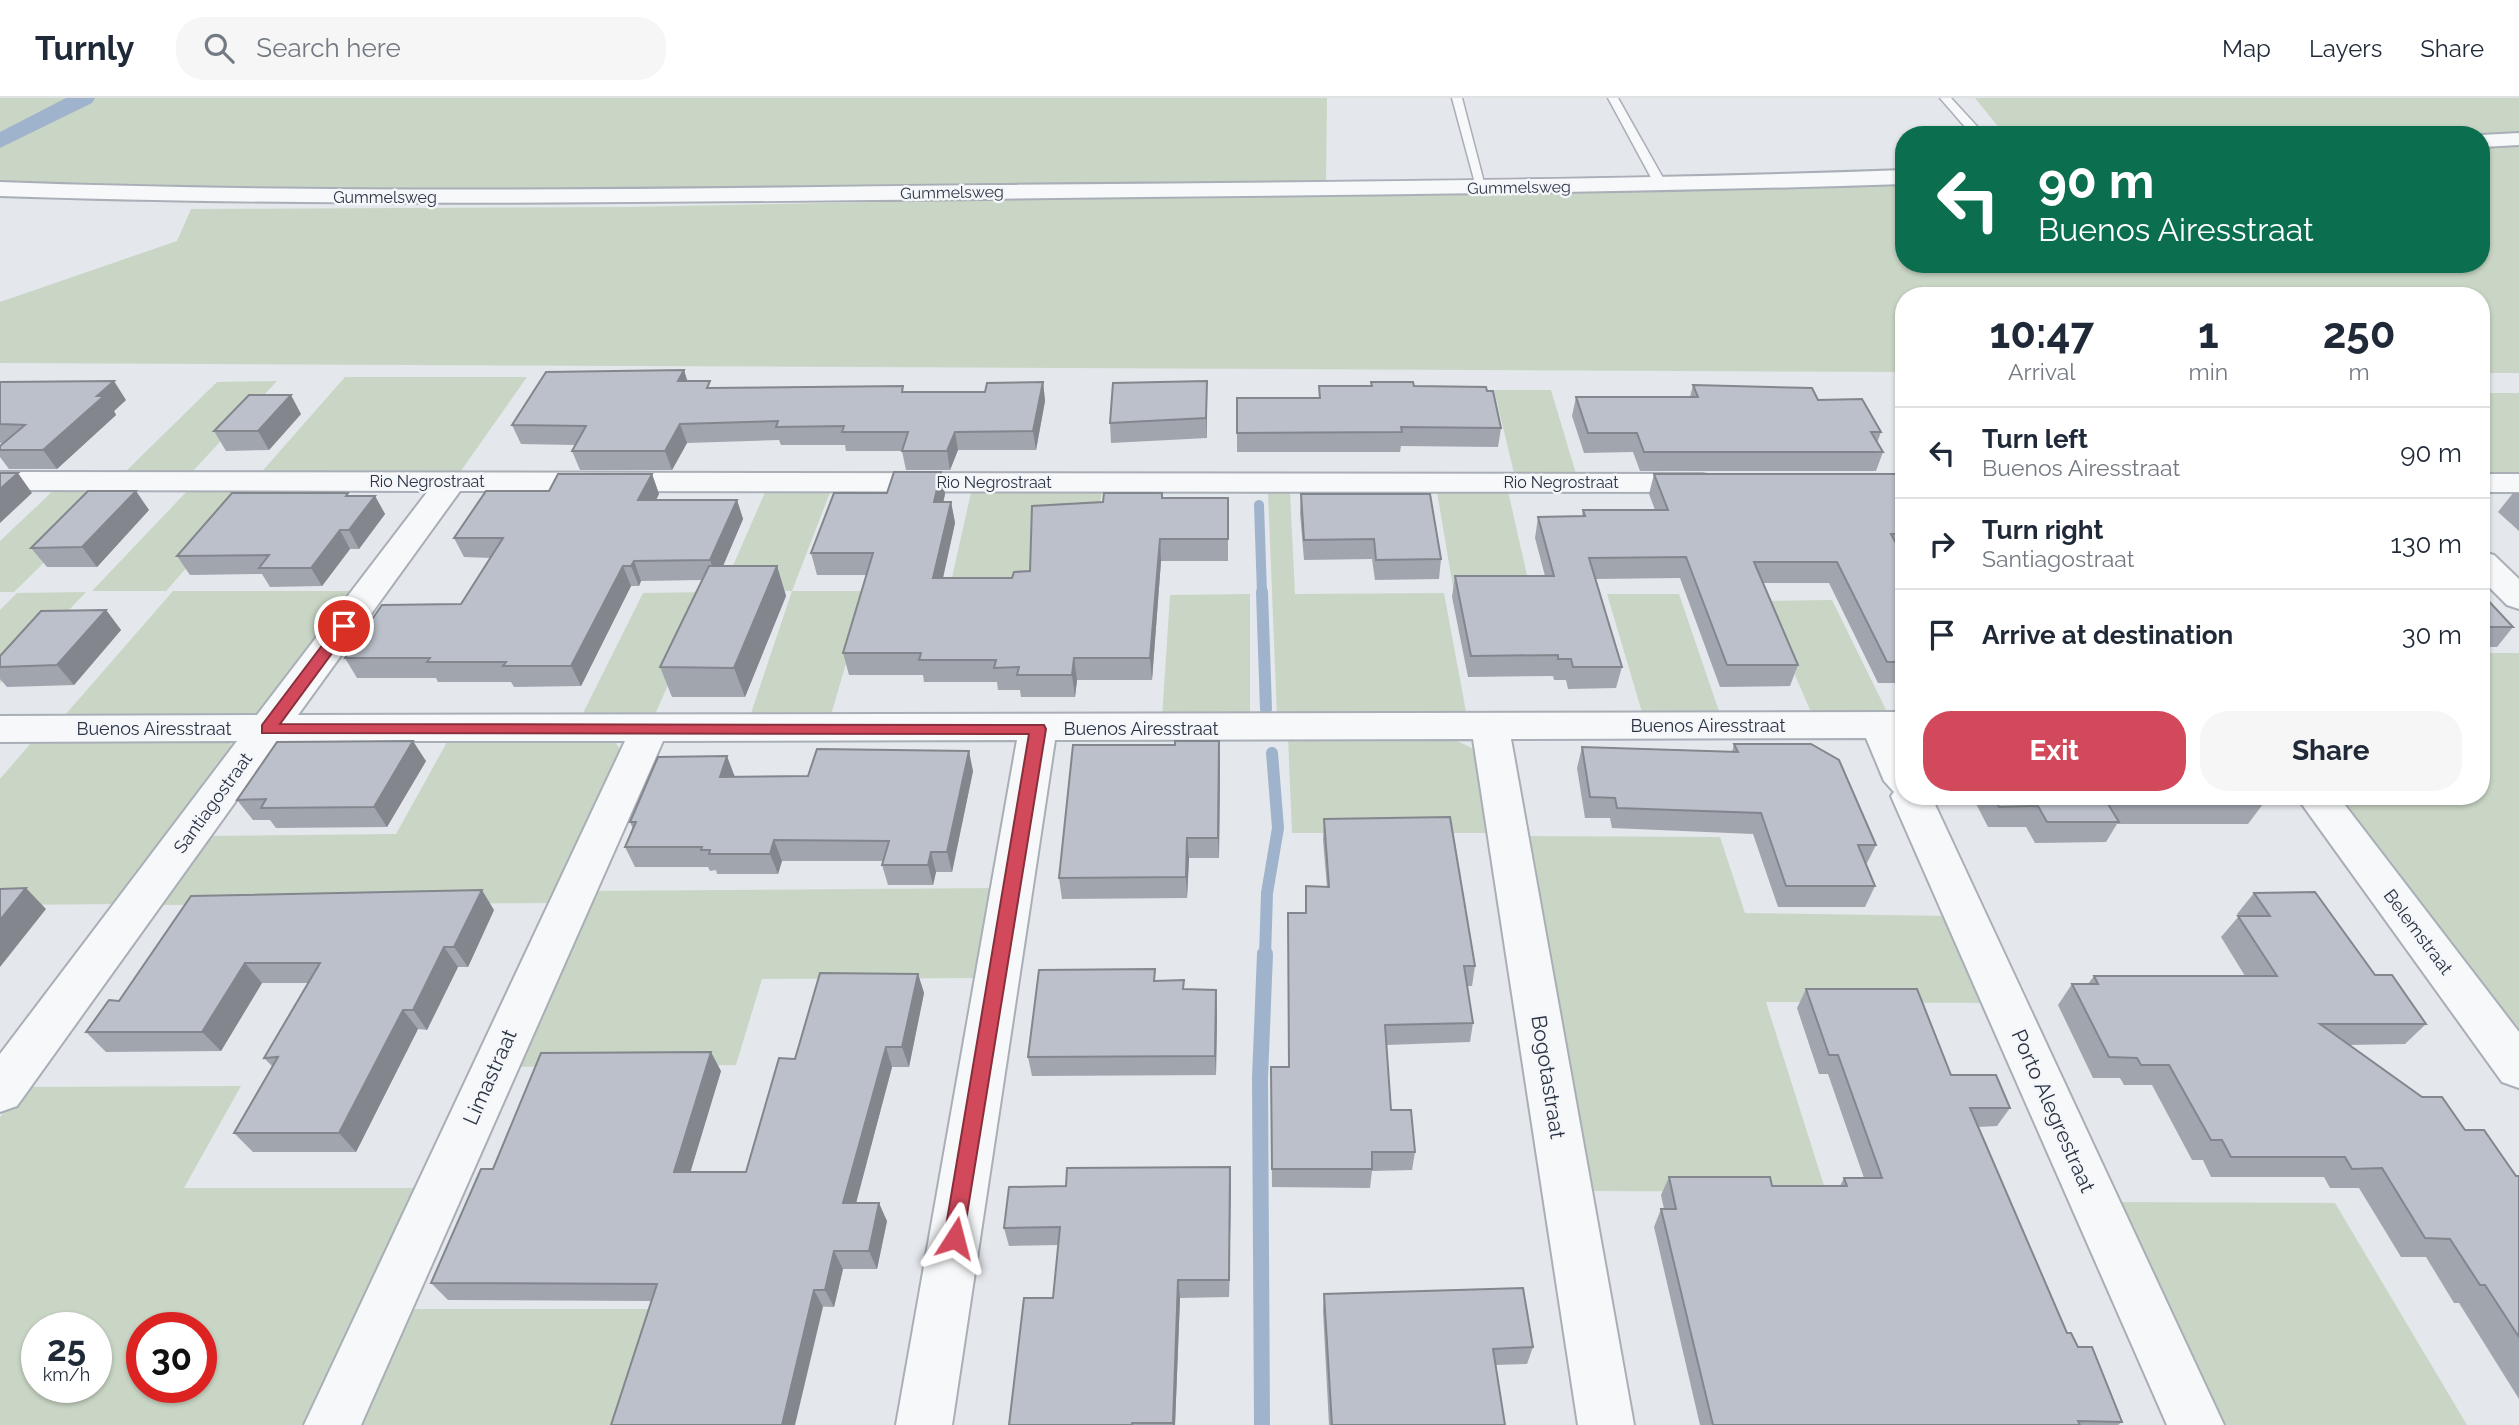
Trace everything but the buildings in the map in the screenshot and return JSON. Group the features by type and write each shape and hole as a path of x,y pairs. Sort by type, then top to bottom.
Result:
{"street":[{"path":"2490,141 2519,139"},
{"name":"Gummelsweg","path":"0,189 225,197 1661,185 1895,177"},
{"name":"Rio Negrostraat","path":"0,481 1736,483"},
{"name":"Santiagostraat","path":"0,1091 452,481"},
{"path":"2490,483 2519,483"},
{"path":"2490,570 2519,598"},
{"path":"1891,725 1895,742"},
{"name":"Buenos Airesstraat","path":"0,729 1038,729 1891,725"},
{"name":"Bogotastraat","path":"1490,728 1606,1425"},
{"name":"Limastraat","path":"332,1425 649,729"},
{"path":"924,1425 1038,729"},
{"name":"Porto Alegrestraat","path":"1915,805 2196,1425"},
{"name":"Belemstraat","path":"2323,805 2519,1068"}],"lane":[{"path":"1457,98 1482,187"},
{"path":"1614,98 1661,185"},
{"path":"1945,98 1971,126"}],"green space":[{"path":"0,98 1327,98 1326,180 829,195 497,200 166,199 0,194"},
{"path":"1975,98 2519,98 2519,135 2490,135 2490,126 1998,126"},
{"path":"2519,143 2519,373 2490,373 2490,287 1895,287 1895,372 0,363 0,302 177,241 191,209 627,207 1895,182 1895,273 2490,273 2490,145"},
{"path":"345,377 527,377 458,475 258,476"},
{"path":"277,381 191,473 124,473 217,382"},
{"path":"1494,390 1551,390 1577,477 1515,477"},
{"path":"2490,393 2519,393 2519,477 2490,477"},
{"path":"56,488 120,488 14,592 0,592 0,541"},
{"path":"190,488 257,488 166,591 92,591"},
{"path":"972,488 1102,488 1091,590 949,591"},
{"path":"766,490 831,490 792,591 722,591"},
{"path":"1508,491 1531,593 1454,593 1437,492"},
{"path":"1268,492 1290,492 1295,594 1444,593 1467,717 1277,717"},
{"path":"173,591 357,591 266,713 244,722 59,722"},
{"path":"792,591 867,591 831,715 750,716"},
{"path":"86,592 0,683 0,610 17,593"},
{"path":"709,592 653,719 580,719 643,593"},
{"path":"1250,594 1250,718 1162,718 1170,595"},
{"path":"1607,594 1679,594 1722,720 1644,719"},
{"path":"1832,600 1890,718 1814,719 1763,601"},
{"path":"2490,653 2519,653 2519,1041 2339,805 2490,805"},
{"path":"602,734 615,742 622,752 559,903 156,905 206,836 396,834 451,735"},
{"path":"37,736 225,736 235,750 125,904 0,905 0,779"},
{"path":"1288,736 1451,738 1478,751 1497,833 1292,833"},
{"path":"1521,836 1720,837 1745,913 1951,916 1991,1003 1766,1002 1826,1192 1588,1191"},
{"path":"999,888 983,978 762,979 736,1065 511,1067 587,891"},
{"path":"241,1086 184,1188 420,1188 314,1425 0,1425 0,1117 22,1087"},
{"path":"2108,1202 2335,1203 2467,1425 2212,1425"},
{"path":"400,1309 649,1309 613,1425 348,1425"}],"waterway":[{"path":"0,141 84,98"},
{"path":"1259,505 1262,593"},
{"path":"1262,592 1266,709"},
{"path":"1265,956 1267,893 1278,828 1272,753"},
{"path":"1262,1425 1260,1078 1265,954"}],"route":[{"path":"344,626 268,729 1038,729 955,1238"}]}
